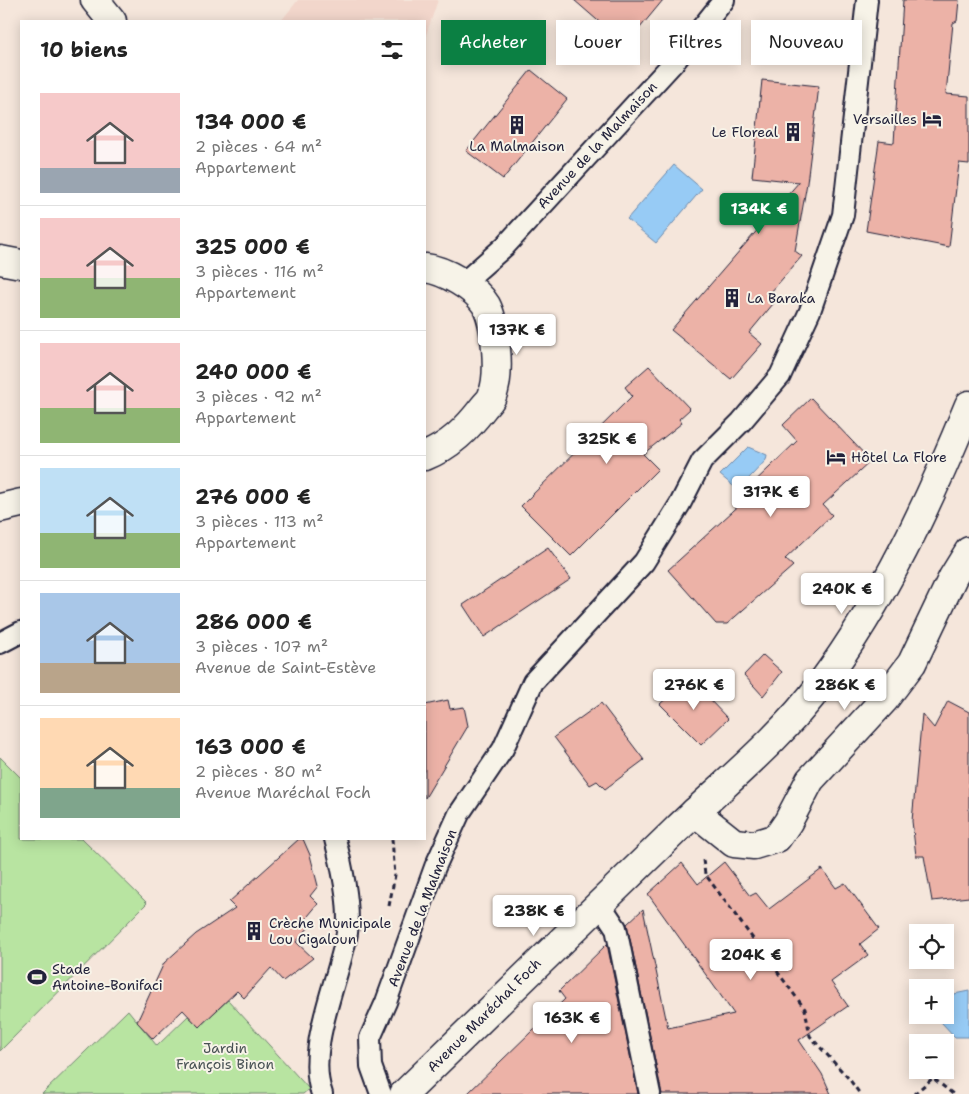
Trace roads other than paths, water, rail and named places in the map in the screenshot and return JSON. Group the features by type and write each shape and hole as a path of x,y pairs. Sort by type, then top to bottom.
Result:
{"main road":[{"path":"95,0 111,20"},
{"path":"0,260 20,264"},
{"path":"426,268 433,269 463,283 485,304 494,330 497,364 492,396 470,426 443,449 426,456"},
{"name":"Avenue Maréchal Foch","path":"404,1094 777,735 820,685 858,630 893,571 922,514 969,405"},
{"path":"0,508 20,503"},
{"path":"695,812 734,843 754,845 777,838 788,822 810,780 884,700 912,663 953,577 969,551"}],"lane":[{"name":"Avenue de la Malmaison","path":"463,283 505,246 675,61 724,0"},
{"name":"Avenue de la Malmaison","path":"381,1094 371,1066 370,1038 386,1002 435,866 459,814 503,750 533,682 644,562 680,504 702,461 741,422 780,376 810,311 843,215 867,0"},
{"path":"0,643 20,633"},
{"path":"322,1094 316,1054 347,932 344,878 335,840"},
{"path":"600,904 616,928 650,1094"}],"water":[{"path":"674,165 702,189 656,243 627,219"},
{"path":"748,447 767,455 766,460 738,490 720,475"},
{"path":"969,991 969,1037 955,1037 943,1024 954,1024 954,994"}],"place":[{"name":"Versailles","path":"932,119"},
{"name":"La Malmaison","path":"517,125"},
{"name":"Le Floreal","path":"793,132"},
{"name":"La Baraka","path":"732,298"},
{"name":"Hôtel La Flore","path":"836,457"},
{"name":"Crèche Municipale Lou Cigaloun","path":"254,931"},
{"name":"Stade Antoine-Bonifaci","path":"37,977"}],"park label":[{"name":"Jardin François Binon","path":"225,1056"}]}
